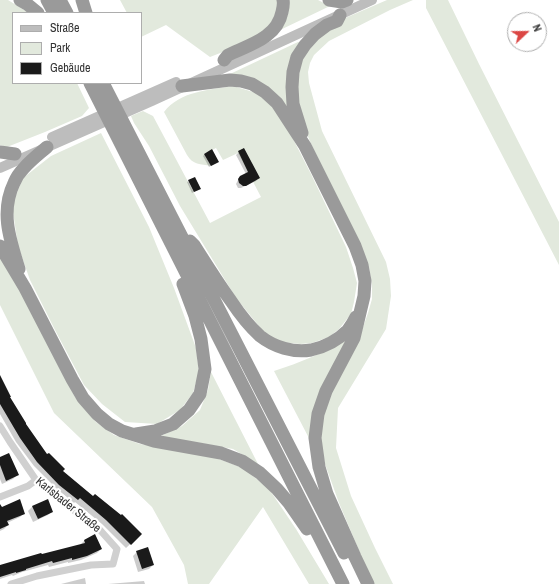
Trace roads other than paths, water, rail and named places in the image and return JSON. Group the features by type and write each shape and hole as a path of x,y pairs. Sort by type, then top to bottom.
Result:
{"highway":[{"path":"20,0 37,12"},
{"path":"47,0 53,12"},
{"path":"60,0 66,12"},
{"path":"82,0 86,12"},
{"path":"224,60 228,55 262,39 274,30 281,18 284,4 283,0"},
{"path":"329,0 342,2 347,0"},
{"path":"305,146 293,104 293,72 297,57 315,34 337,21 340,15"},
{"path":"182,86 230,80 241,81 252,84 265,92 278,103 305,146 355,246 362,265 365,281 362,309 354,338 326,391 318,414 315,438 319,467 327,494 368,584"},
{"path":"91,84 107,103"},
{"path":"103,84 107,103 172,246 343,584"},
{"path":"118,126 177,229 359,584"},
{"path":"25,288 8,234 6,218 7,203 10,189 16,178 23,169 47,147"},
{"path":"0,152 15,154"},
{"path":"177,229 194,245 225,293 242,316 260,336 275,346 290,350 306,351 321,348 334,341 348,329 362,309"},
{"path":"0,246 25,288 72,379 83,398 97,414 109,424 154,441 221,453 242,461 260,473 277,489 302,520 335,568"},
{"path":"134,434 155,430 173,424 189,410 200,394 205,369 201,339 195,316 172,262 172,246"}],"main road":[{"path":"0,160 224,60 230,60 360,0"},
{"path":"0,168 372,0"}],"street":[{"name":"Karlsbader Straße","path":"0,426 36,480 100,530 117,549 113,564 91,565 38,576 11,584"},
{"path":"0,497 28,486 36,480"}]}
